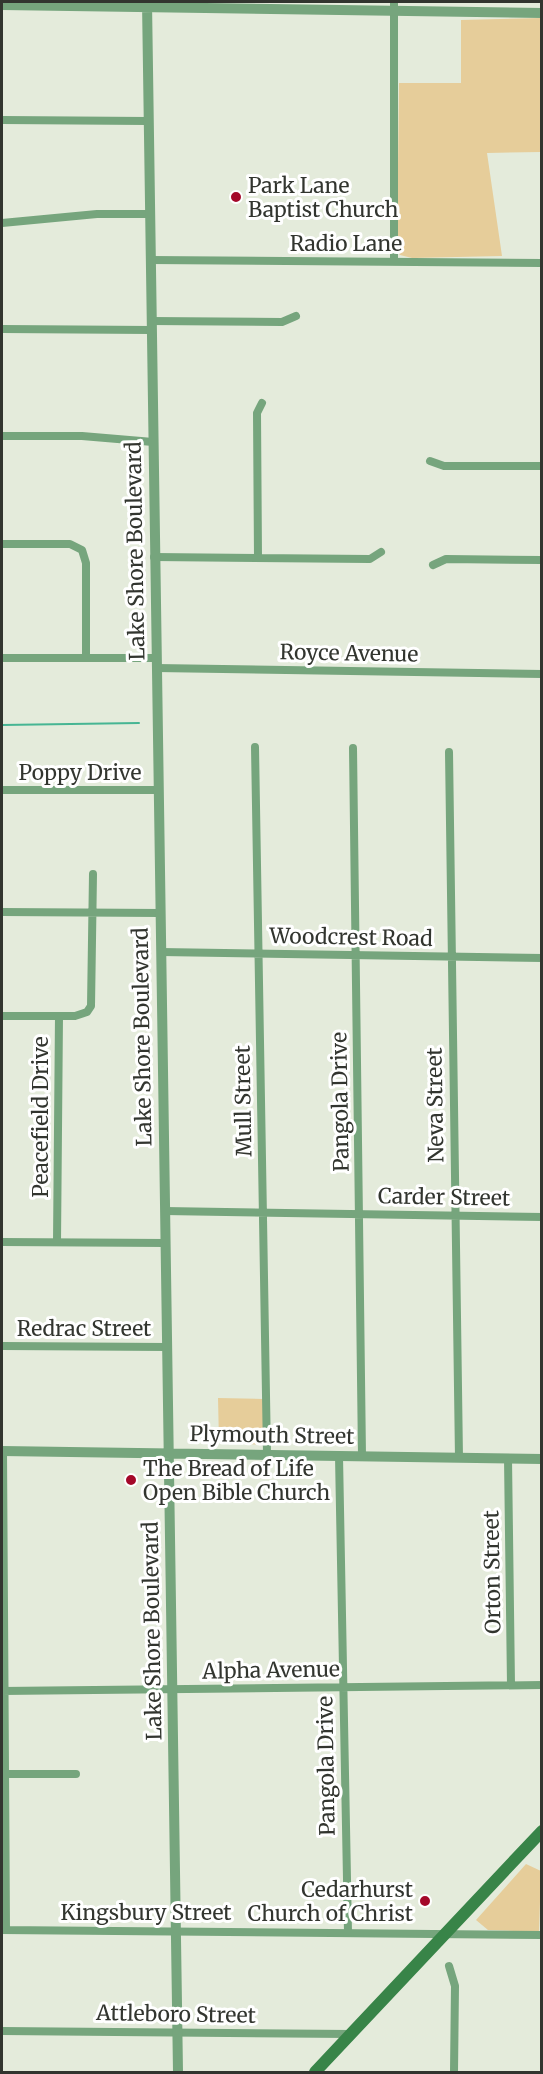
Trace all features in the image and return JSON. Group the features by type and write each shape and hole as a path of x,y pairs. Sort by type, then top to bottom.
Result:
{"main road":[{"path":"315,2073 542,1831"}],"street":[{"name":"Lake Shore Boulevard","path":"147,4 178,2073"},
{"path":"2,5 394,7 542,13"},
{"path":"394,7 394,261"},
{"path":"2,120 148,121"},
{"path":"2,223 97,214 149,214"},
{"name":"Radio Lane","path":"150,260 542,263"},
{"path":"2,329 282,322 296,316"},
{"path":"258,558 257,413 262,403"},
{"path":"2,436 82,436 153,442"},
{"path":"430,461 444,466 542,466"},
{"path":"2,543 70,544 82,550 86,563 86,658"},
{"path":"154,557 370,559 381,552"},
{"path":"433,565 446,559 542,560"},
{"name":"Royce Avenue","path":"2,658 86,658 156,663 542,674"},
{"name":"Mull Street","path":"255,747 267,1454"},
{"name":"Pangola Drive","path":"352,748 362,1456"},
{"name":"Neva Street","path":"449,752 459,1458"},
{"name":"Poppy Drive","path":"2,790 158,790"},
{"name":"Peacefield Drive","path":"57,1242 58,1016 82,1015 91,1006 93,874"},
{"path":"2,912 160,913"},
{"name":"Woodcrest Road","path":"160,952 542,958"},
{"path":"2,1016 58,1016"},
{"name":"Carder Street","path":"165,1210 542,1217"},
{"path":"2,1242 165,1243"},
{"name":"Redrac Street","path":"2,1346 167,1347"},
{"path":"2,1451 4,1930"},
{"name":"Plymouth Street","path":"2,1451 542,1459"},
{"name":"Pangola Drive","path":"339,1456 348,1932"},
{"name":"Orton Street","path":"508,1458 512,1685"},
{"name":"Alpha Avenue","path":"3,1691 542,1685"},
{"path":"4,1774 76,1774"},
{"name":"Kingsbury Street","path":"4,1930 542,1935"},
{"path":"449,1966 455,1986 454,2073"},
{"name":"Attleboro Street","path":"2,2031 350,2034"}],"shaded area":[{"path":"541,18 541,152 487,153 502,256 412,258 400,255 397,251 399,83 461,83 461,20"},
{"path":"218,1398 263,1399 264,1445 219,1442"},
{"path":"526,1864 541,1871 539,1932 488,1930 476,1920"}],"waterway":[{"path":"2,725 139,723"}],"place":[{"name":"Park Lane Baptist Church","path":"236,197"},
{"name":"The Bread of Life Open Bible Church","path":"131,1480"},
{"name":"Cedarhurst Church of Christ","path":"425,1901"}]}
